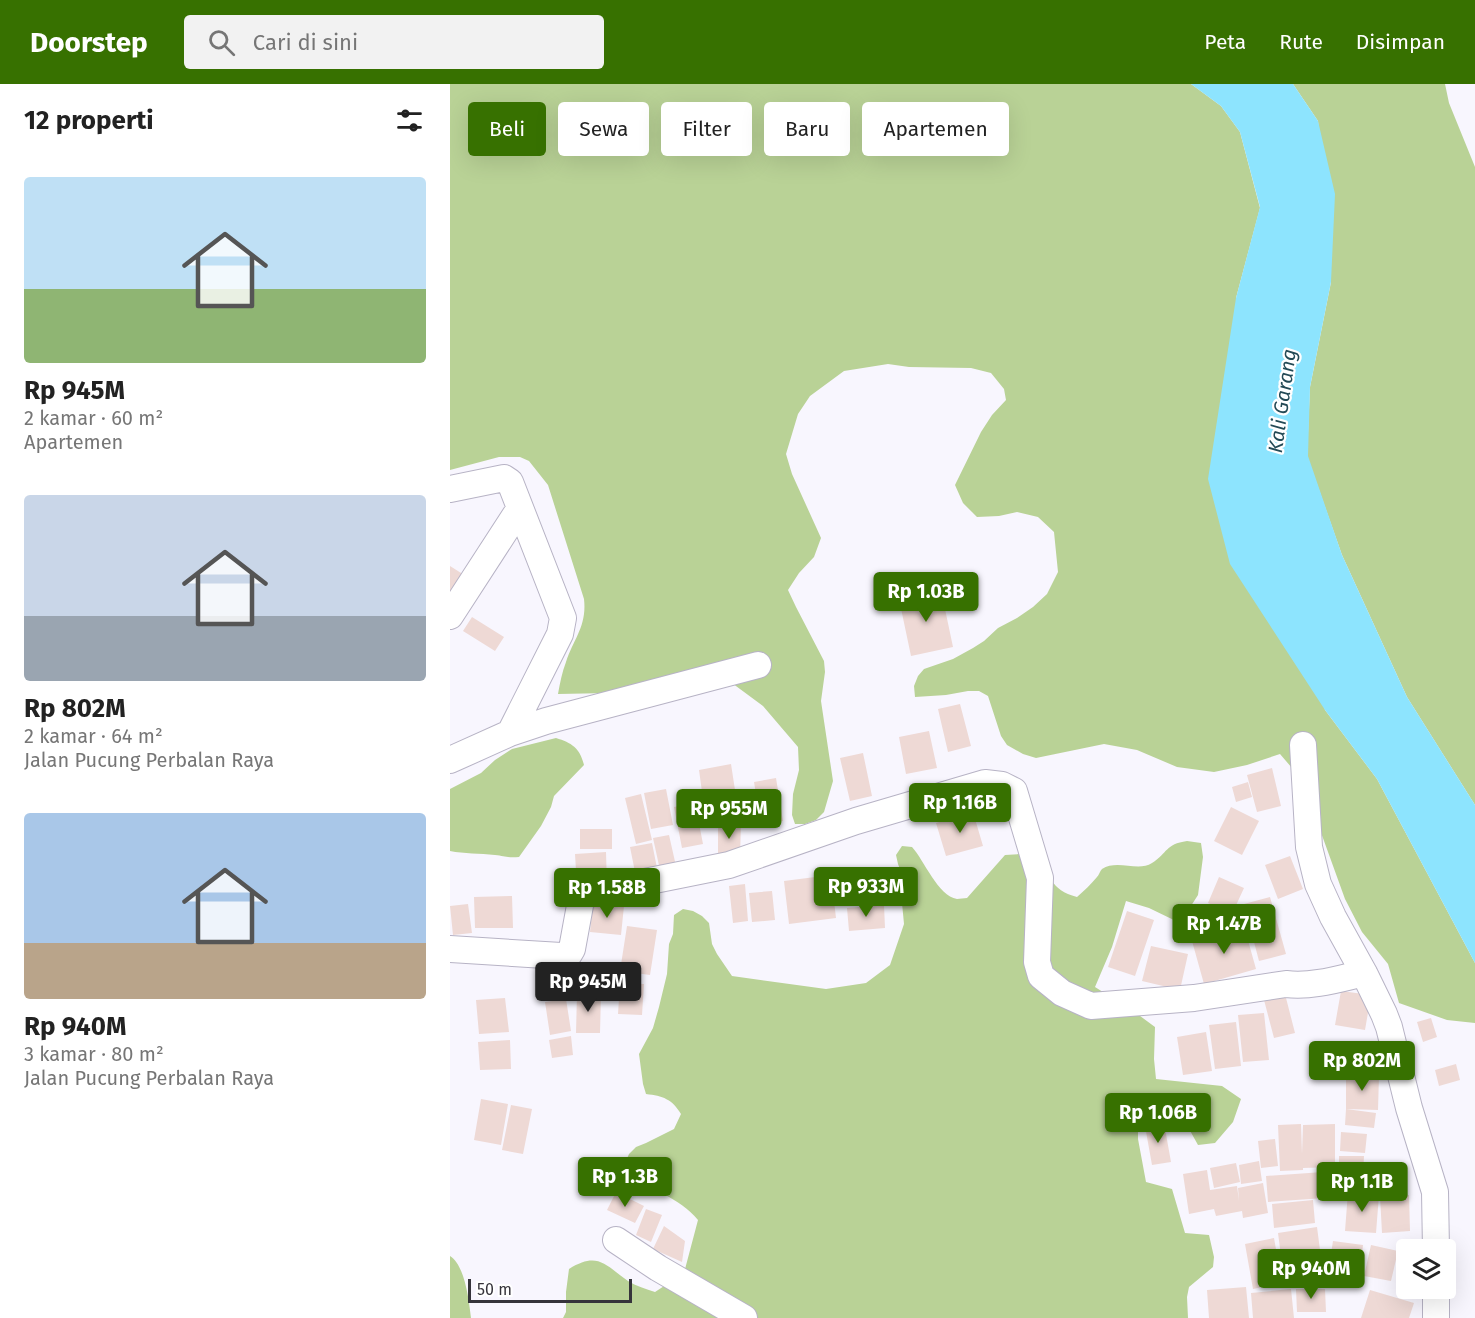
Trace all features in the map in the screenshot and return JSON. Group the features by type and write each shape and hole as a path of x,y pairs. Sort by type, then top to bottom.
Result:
{"street":[{"path":"450,489 504,478 510,482 563,618 560,634 510,733"},
{"path":"450,616 520,508"},
{"path":"450,760 510,733 546,721 758,665"},
{"path":"1303,745 1309,848 1317,884 1364,973 1389,1027 1409,1108 1435,1192 1436,1239"},
{"path":"450,949 561,956 569,954 572,949 581,900 590,893 729,865 856,821 985,783 1002,785 1014,791 1040,878 1037,962 1041,976 1062,993 1091,1006 1194,998 1286,984 1299,986 1364,973"},
{"path":"616,1240 658,1268 744,1318"},
{"path":"1436,1299 1436,1318"}],"green space":[{"path":"450,84 1191,84 1221,106 1240,132 1260,208 1236,298 1325,710 1377,779 1475,963 1475,1023 1447,1020 1399,1003 1388,964 1362,932 1345,899 1315,816 1292,768 1280,754 1247,765 1214,772 1177,767 1137,750 1104,744 1036,758 1007,745 1001,736 988,696 979,691 915,697 914,686 924,669 953,659 973,648 998,628 1033,607 1047,594 1058,572 1054,532 1038,517 1017,512 977,517 963,503 955,485 981,432 1006,400 1004,389 991,373 971,368 909,367 888,364 844,371 810,396 798,414 786,454 792,474 821,538 814,557 799,573 788,590 824,661 825,672 821,701 833,781 824,812 816,820 805,824 795,824 792,815 793,794 799,770 798,747 763,706 717,672 610,693 558,694 569,654 584,617 584,599 548,485 529,461 520,457 499,457 450,470"},
{"path":"1293,84 1445,84 1449,103 1475,167 1475,805 1407,697 1342,555 1307,456 1310,387 1331,282 1318,121"},
{"path":"556,738 575,747 584,765 554,796 541,826 519,857 450,851 450,789 481,773 512,749"},
{"path":"1187,841 1201,843 1203,857 1198,895 1180,923 1149,908 1126,901 1112,947 1095,987 1155,1027 1156,1079 1222,1086 1241,1099 1233,1122 1215,1143 1198,1145 1188,1127 1166,1113 1138,1118 1138,1139 1146,1182 1172,1189 1185,1233 1209,1235 1214,1257 1213,1267 1189,1287 1188,1318 563,1318 566,1312 569,1269 587,1261 601,1262 631,1283 655,1292 684,1273 698,1220 682,1205 627,1173 625,1163 629,1154 636,1147 674,1129 681,1114 666,1099 646,1094 639,1054 653,1028 659,1007 667,974 674,915 683,909 693,911 709,923 712,944 732,976 826,989 866,983 890,965 904,924 902,903 905,883 896,855 902,846 912,847 938,885 957,899 967,898 1005,855 1040,853 1056,886 1077,897 1095,880 1102,869 1114,865 1146,865 1152,863 1174,844"},
{"path":"450,1256 463,1275 471,1318 450,1318"}],"water":[{"name":"Kali Garang","path":"1191,84 1293,84 1318,121 1335,194 1331,282 1310,387 1308,456 1342,555 1407,697 1475,805 1475,963 1377,779 1325,710 1230,564 1208,479 1236,298 1260,207 1240,132 1221,106"}],"building":[{"path":"450,566 469,578 450,607"},
{"path":"941,590 953,647 911,656 899,599"},
{"path":"472,617 504,637 495,651 463,631"},
{"path":"960,704 971,746 948,752 938,709"},
{"path":"929,731 937,768 906,774 899,737"},
{"path":"863,753 872,796 850,801 840,758"},
{"path":"731,764 739,816 706,821 699,770"},
{"path":"1272,768 1281,806 1257,812 1247,775"},
{"path":"776,778 783,821 761,825 754,782"},
{"path":"1248,782 1252,797 1236,802 1232,787"},
{"path":"666,789 673,825 651,829 644,793"},
{"path":"641,794 652,840 636,844 625,798"},
{"path":"695,803 703,844 682,848 674,807"},
{"path":"1231,807 1259,821 1242,855 1214,841"},
{"path":"973,812 983,846 946,856 936,823"},
{"path":"718,822 741,822 740,858 718,857"},
{"path":"580,829 612,829 612,849 580,849"},
{"path":"669,835 676,866 660,870 653,838"},
{"path":"652,843 658,873 636,877 630,847"},
{"path":"606,852 607,886 577,887 575,854"},
{"path":"1290,856 1303,889 1278,899 1265,865"},
{"path":"867,872 869,900 846,901 844,873"},
{"path":"831,875 836,918 789,924 784,881"},
{"path":"1219,877 1244,888 1232,914 1208,903"},
{"path":"745,884 748,921 733,923 729,886"},
{"path":"772,891 775,920 752,922 749,893"},
{"path":"512,896 513,928 475,928 474,897"},
{"path":"1270,897 1286,954 1259,961 1244,904"},
{"path":"593,902 624,906 621,935 590,932"},
{"path":"468,904 472,933 453,935 450,906"},
{"path":"884,905 885,928 849,931 847,908"},
{"path":"1127,911 1154,920 1135,976 1108,967"},
{"path":"627,926 657,930 650,975 620,971"},
{"path":"1244,926 1256,969 1204,984 1192,941"},
{"path":"1151,946 1188,954 1180,990 1142,981"},
{"path":"620,983 644,984 642,1015 618,1014"},
{"path":"1341,991 1371,995 1365,1030 1335,1025"},
{"path":"577,993 601,993 600,1033 576,1033"},
{"path":"1285,994 1295,1033 1274,1038 1264,1000"},
{"path":"505,998 509,1032 479,1034 476,1000"},
{"path":"566,999 571,1031 550,1035 545,1002"},
{"path":"1264,1013 1269,1060 1243,1062 1238,1015"},
{"path":"1431,1018 1437,1037 1423,1042 1417,1022"},
{"path":"1236,1022 1241,1066 1215,1069 1209,1025"},
{"path":"1206,1032 1212,1071 1183,1075 1177,1037"},
{"path":"571,1036 573,1055 552,1058 549,1040"},
{"path":"510,1040 511,1069 480,1070 478,1042"},
{"path":"1456,1064 1460,1080 1439,1086 1435,1070"},
{"path":"1346,1075 1379,1076 1378,1110 1346,1109"},
{"path":"481,1099 508,1104 501,1145 474,1140"},
{"path":"511,1105 532,1109 523,1154 502,1150"},
{"path":"1346,1109 1376,1113 1374,1128 1345,1125"},
{"path":"1164,1123 1171,1162 1152,1165 1145,1126"},
{"path":"1301,1124 1302,1154 1303,1125 1335,1124 1335,1167 1280,1171 1278,1125"},
{"path":"1341,1132 1367,1134 1365,1153 1340,1151"},
{"path":"1275,1139 1278,1166 1261,1168 1258,1141"},
{"path":"1339,1156 1364,1156 1363,1174 1339,1174"},
{"path":"1259,1161 1262,1181 1241,1184 1239,1165"},
{"path":"1236,1163 1240,1182 1214,1188 1210,1168"},
{"path":"1207,1170 1210,1190 1237,1186 1239,1201 1238,1188 1263,1183 1268,1213 1243,1218 1242,1211 1216,1216 1214,1209 1189,1214 1183,1174"},
{"path":"1323,1172 1325,1198 1268,1202 1266,1176"},
{"path":"616,1192 644,1206 635,1223 607,1210"},
{"path":"1348,1192 1379,1195 1376,1233 1345,1231"},
{"path":"1409,1195 1410,1231 1382,1233 1380,1196"},
{"path":"1313,1200 1315,1223 1274,1228 1272,1204"},
{"path":"646,1209 662,1215 651,1242 636,1235"},
{"path":"664,1226 685,1241 682,1262 653,1249"},
{"path":"1317,1227 1320,1250 1281,1256 1278,1233"},
{"path":"1274,1238 1282,1283 1253,1289 1245,1244"},
{"path":"1333,1241 1363,1245 1361,1264 1330,1260"},
{"path":"1371,1245 1396,1251 1391,1281 1364,1276"},
{"path":"1322,1252 1326,1280 1285,1286 1281,1258"},
{"path":"1246,1287 1249,1318 1209,1318 1207,1290"},
{"path":"1291,1289 1294,1318 1253,1318 1251,1293"},
{"path":"1296,1289 1325,1289 1326,1312 1297,1312"},
{"path":"1370,1290 1414,1303 1409,1318 1361,1318"}]}
